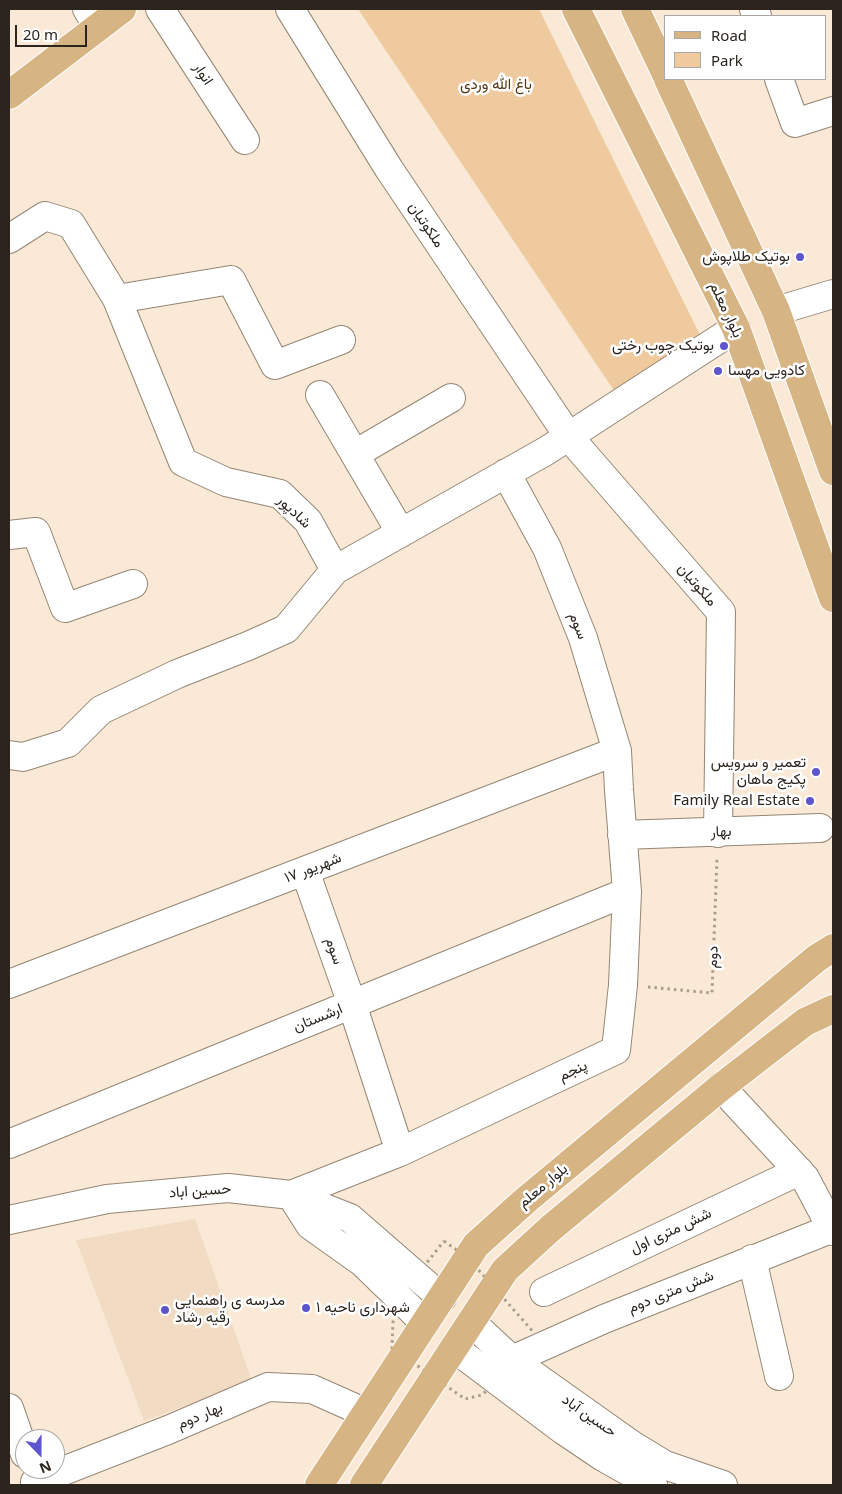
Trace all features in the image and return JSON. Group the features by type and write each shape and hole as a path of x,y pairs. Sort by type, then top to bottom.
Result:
{"main road":[{"path":"9,94 92,18 122,9"},
{"name":"بلوار معلم","path":"576,9 736,328 833,598"},
{"path":"635,9 664,70"},
{"path":"668,80 776,311 833,471"},
{"name":"بلوار معلم","path":"319,1485 476,1245 526,1200 825,954 833,931"},
{"path":"364,1485 505,1270 551,1228 721,1087 805,1022 833,1009"},
{"path":"442,1298 471,1322"},
{"path":"425,1323 454,1348"}],"street":[{"name":"انوار","path":"160,9 245,140"},
{"name":"ملکوتیان","path":"290,9 389,169 569,437 721,612 718,833"},
{"path":"779,80 795,123 833,111"},
{"name":"شادپور","path":"9,239 45,216 71,224 117,299 183,462 226,482 280,494 308,521 335,570"},
{"path":"117,299 232,280 275,366 341,340"},
{"path":"776,311 833,294"},
{"path":"9,754 23,757 68,743 101,710 177,674 248,646 286,628 335,570 569,437 736,328"},
{"path":"320,396 401,533"},
{"path":"355,454 451,398"},
{"name":"سوم","path":"506,473 547,548 583,638 617,751 618,790"},
{"path":"9,535 36,532 65,608 133,584"},
{"name":"۱۷ شهریور","path":"9,984 617,751"},
{"name":"پنجم","path":"290,1195 400,1152 616,1050 623,985 627,892 618,790"},
{"name":"بهار","path":"622,835 820,828"},
{"name":"سوم","path":"306,871 352,1004"},
{"name":"ارشستان","path":"9,1144 627,892"},
{"path":"352,1004 400,1152"},
{"name":"شش متری دوم","path":"512,1360 604,1319 752,1259 833,1230 806,1178 721,1087"},
{"name":"شش متری اول","path":"544,1292 798,1171"},
{"name":"حسین اباد","path":"9,1220 107,1199 228,1188 290,1195 350,1218 442,1298"},
{"path":"290,1195 310,1225 362,1262 425,1323"},
{"path":"752,1259 779,1376"},
{"name":"حسین آباد","path":"471,1322 512,1360 565,1399 649,1474"},
{"name":"حسین آباد","path":"454,1348 562,1430 602,1457 649,1474 723,1485"},
{"name":"بهار دوم","path":"65,1468 168,1430 268,1386 312,1389 366,1413"},
{"path":"9,1408 16,1429"}],"path":[{"name":"دوم","path":"623,985 712,993 718,833"}],"shaded area":[{"name":"مدرسه ی راهنمایی رقیه رشاد","path":"195,1219 252,1381 144,1421 76,1240"}],"green space":[{"name":"باغ الله وردی","path":"358,9 539,9 701,337 619,398"}],"place":[{"name":"بوتیک طلاپوش","path":"800,257"},
{"name":"بوتیک چوب رختی","path":"724,346"},
{"name":"کادویی مهسا","path":"718,371"},
{"name":"تعمیر و سرویس پکیج ماهان","path":"816,772"},
{"name":"Family Real Estate","path":"810,801"},
{"name":"شهرداری ناحیه ۱","path":"306,1308"},
{"name":"مدرسه ی راهنمایی رقیه رشاد","path":"165,1310"}]}
